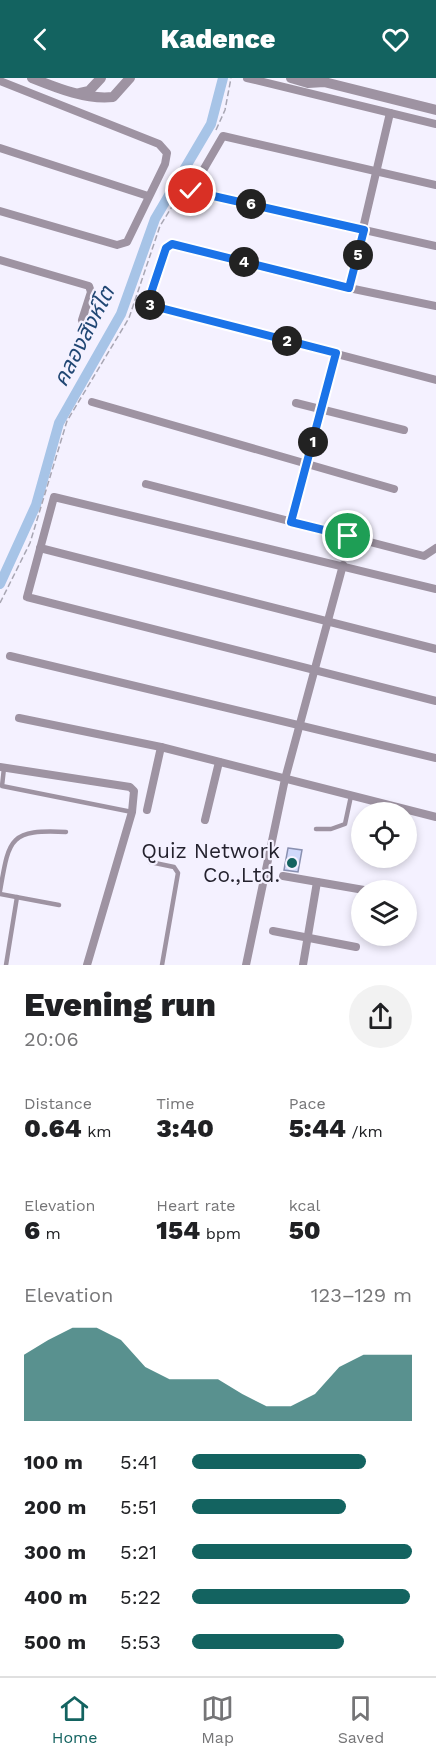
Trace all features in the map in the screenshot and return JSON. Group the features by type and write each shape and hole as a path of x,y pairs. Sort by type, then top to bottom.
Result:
{"street":[{"path":"32,78 92,98 112,97 130,78"},
{"path":"80,93 89,91 101,78"},
{"path":"247,78 436,124"},
{"path":"291,78 308,82 321,80 436,110"},
{"path":"0,81 159,144 166,153 165,164 127,242 117,245 0,211"},
{"path":"349,288 379,171 390,113"},
{"path":"436,185 223,136 191,191 436,246"},
{"path":"0,148 148,196"},
{"path":"436,306 349,288 172,244 166,248 148,298 149,305 436,380"},
{"path":"0,260 89,286 91,292 82,320"},
{"path":"291,522 336,353"},
{"path":"92,402 394,489"},
{"path":"296,403 404,430"},
{"path":"146,484 424,556 436,548"},
{"path":"436,589 54,497 27,597 436,701"},
{"path":"40,548 436,649"},
{"path":"246,965 285,779 343,565"},
{"path":"10,657 436,758"},
{"path":"19,718 161,747 436,818"},
{"path":"147,810 161,747"},
{"path":"206,820 219,762"},
{"path":"2,767 130,787 135,796 87,965"},
{"path":"283,876 351,889"},
{"path":"303,965 317,882"},
{"path":"273,931 356,947"}],"lane":[{"path":"0,794 2,767"},
{"path":"2,786 132,812"},
{"path":"316,829 331,829 345,824 351,796"},
{"path":"59,905 0,892 7,853 14,840 31,832 66,832"},
{"path":"150,862 174,867 178,873 162,965"},
{"path":"6,965 17,897"}],"path":[{"path":"212,139 225,110 231,78"},
{"path":"0,603 30,543 68,421 129,318 160,226 182,192"}],"building":[{"name":"Quiz Network Co.,Ltd.","path":"288,848 302,850 298,872 284,870"}],"waterway":[{"name":"คลองสิงห์โต","path":"0,584 36,505 59,423 121,314 155,219 211,124 223,78"}],"place":[{"name":"Quiz Network Co.,Ltd.","path":"292,863"}],"route":[{"path":"191,191 364,230 349,288 172,244 166,248 148,298 149,305 336,353 291,522 348,536"}]}
